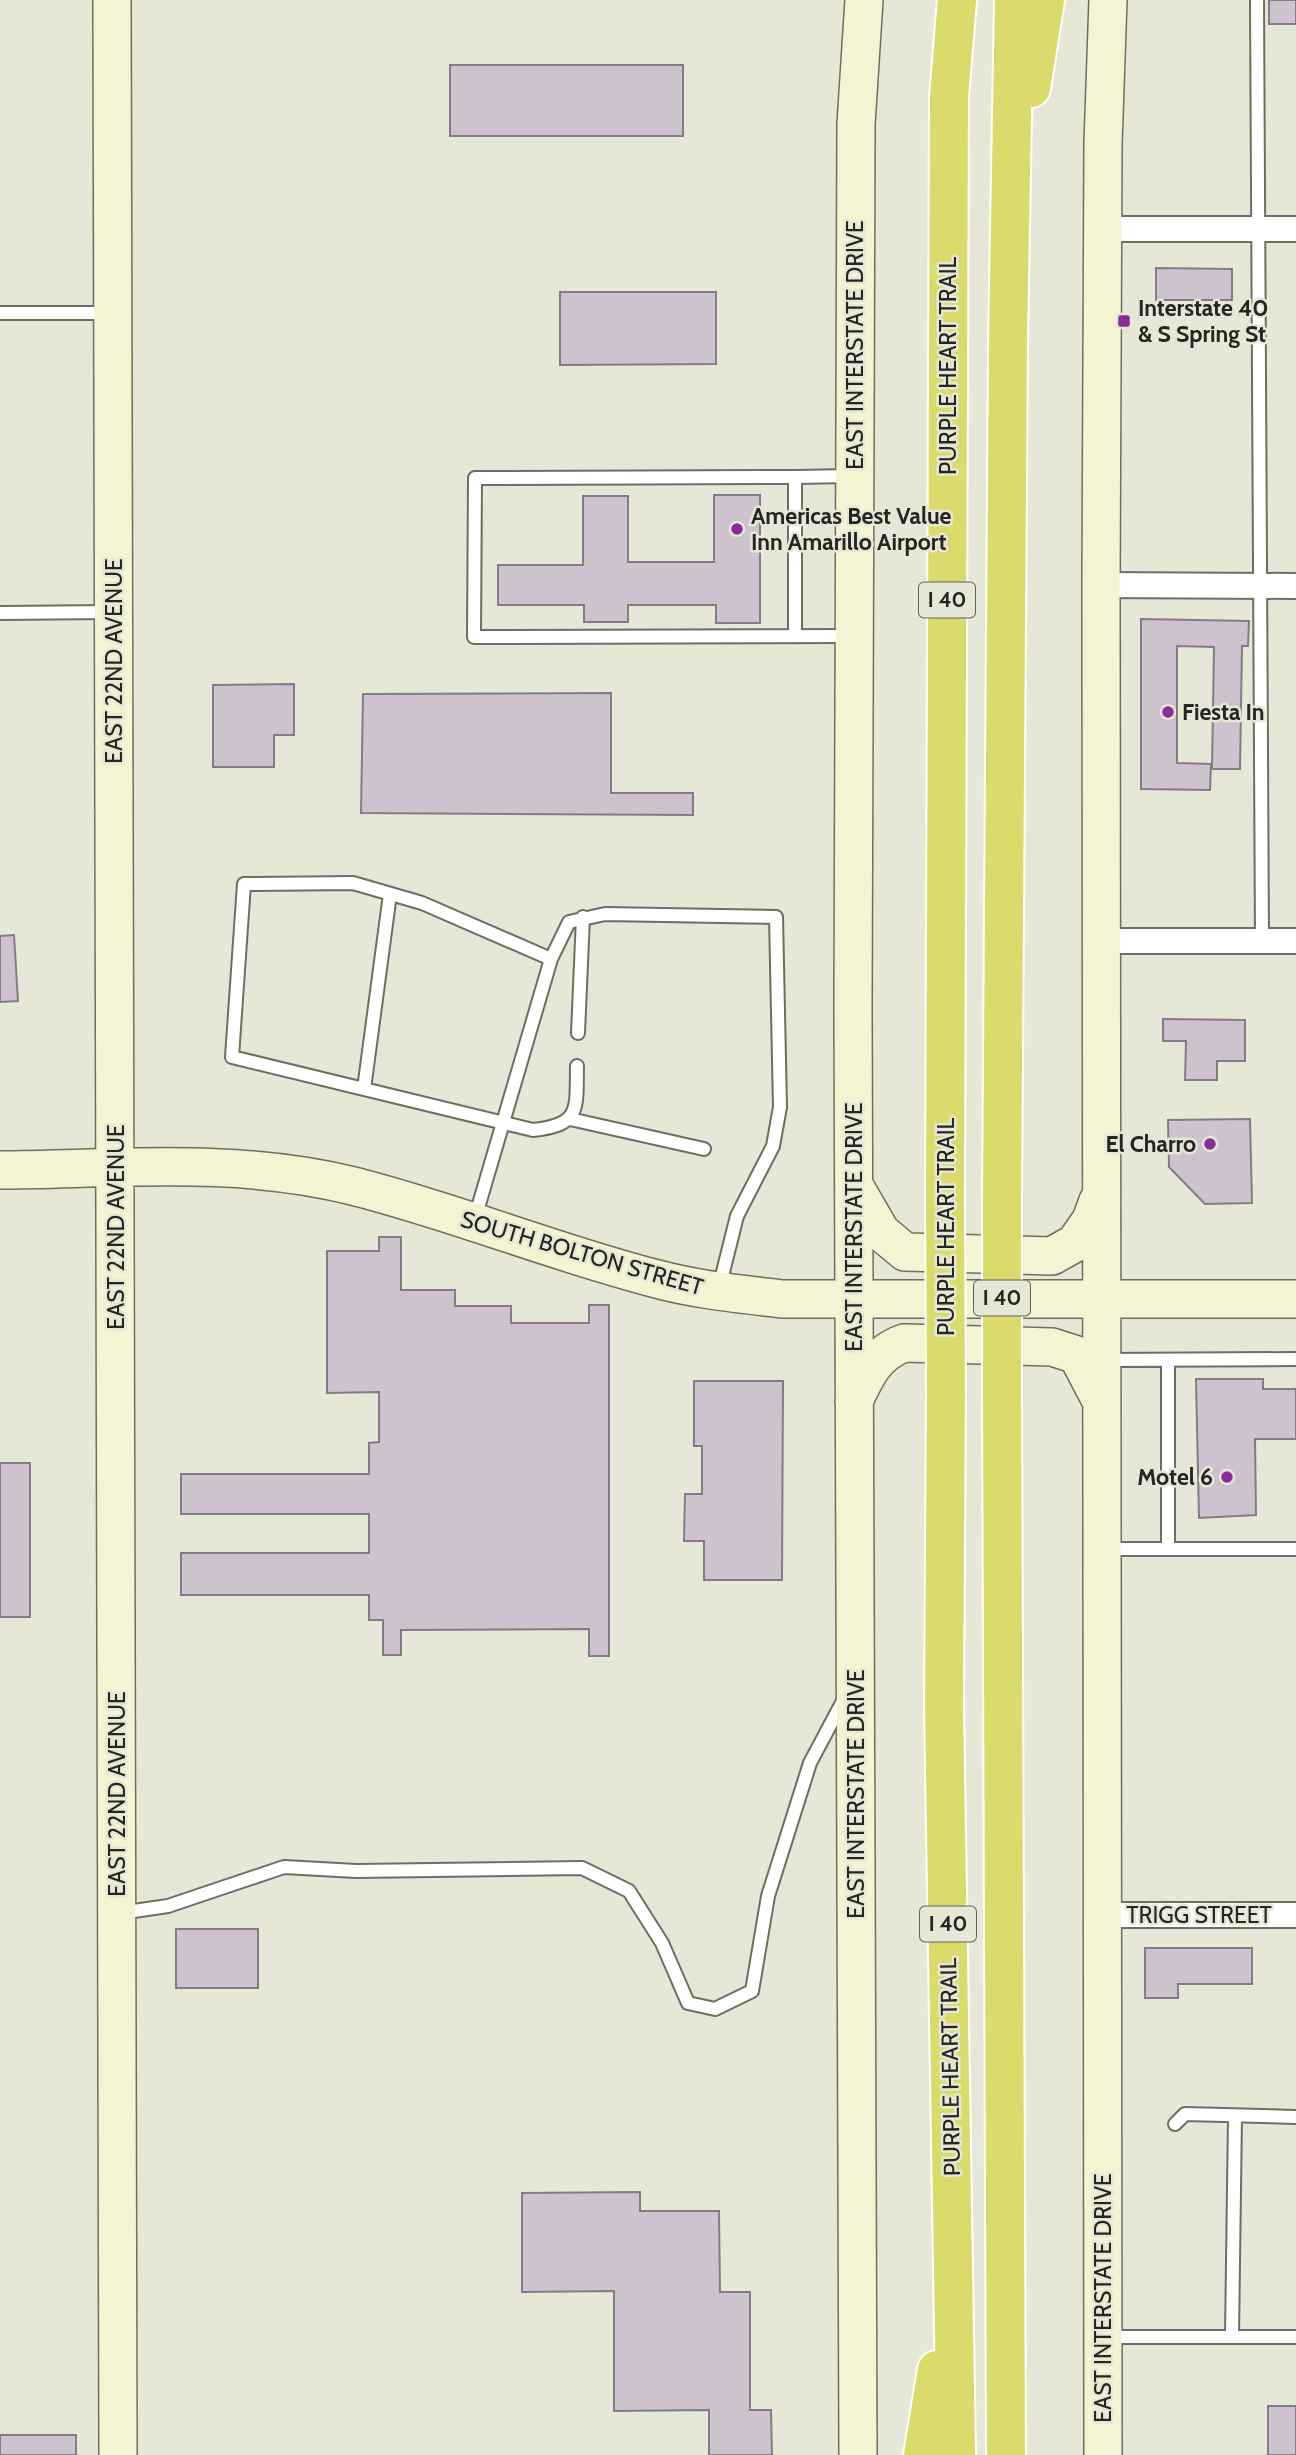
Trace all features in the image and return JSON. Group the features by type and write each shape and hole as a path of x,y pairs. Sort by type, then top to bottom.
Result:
{"highway":[{"name":"PURPLE HEART TRAIL","path":"956,2455 944,1706 949,97 957,0"},
{"name":"I 40","path":"1006,2455 1002,1199 1009,289 1014,0"},
{"path":"1009,289 1045,0"},
{"path":"923,2455 953,2272"},
{"path":"1005,2301 1034,2455"}],"main road":[{"name":"EAST 22ND AVENUE","path":"112,0 118,2455"},
{"name":"EAST INTERSTATE DRIVE","path":"858,2455 853,1301 854,636 856,124 864,0"},
{"name":"EAST INTERSTATE DRIVE","path":"1103,2455 1101,585 1102,229 1108,0"},
{"name":"SOUTH BOLTON STREET","path":"0,1170 116,1170 210,1166 282,1172 352,1186 658,1279 718,1292 782,1299 1296,1299"},
{"path":"854,1186 881,1232 905,1252 1038,1256 1052,1256 1075,1243 1091,1220 1101,1193"},
{"path":"854,1401 875,1363 887,1349 904,1343 1052,1347 1077,1355 1101,1401"}],"street":[{"path":"1102,229 1296,229"},
{"path":"1101,585 1296,586"},
{"path":"1101,941 1296,942"},
{"name":"TRIGG STREET","path":"1103,1915 1296,1915"}],"lane":[{"path":"1257,0 1256,229 1262,941"},
{"path":"0,313 113,313"},
{"path":"854,636 474,637 475,478 855,476"},
{"path":"795,477 795,636"},
{"path":"0,613 114,612"},
{"path":"551,959 422,903 353,883 244,884 232,1057 533,1130 559,1127 570,1119 576,1102 577,1066"},
{"path":"364,1089 390,894"},
{"path":"474,1223 551,959 569,922 605,914 776,916 780,1107 773,1146 737,1216 718,1292"},
{"path":"578,1033 583,917"},
{"path":"570,1119 704,1149"},
{"path":"1102,1360 1296,1359"},
{"path":"1168,1360 1168,1549"},
{"path":"1102,1549 1296,1549"},
{"path":"117,1914 168,1906 284,1867 356,1871 582,1868 629,1891 662,1943 688,2003 715,2009 752,1991 768,1896 810,1762 855,1677"},
{"path":"1175,2124 1185,2114 1296,2117"},
{"path":"1232,2337 1234,2116"},
{"path":"1104,2337 1296,2337"}],"building":[{"path":"1269,0 1296,0 1296,24 1269,24"},
{"path":"450,65 683,65 683,136 450,136"},
{"path":"1156,268 1232,269 1232,300 1156,300"},
{"path":"560,292 716,292 716,364 560,365"},
{"name":"Americas Best Value Inn Amarillo Airport","path":"714,495 760,495 760,623 716,623 716,605 628,605 628,622 584,622 584,605 498,605 498,565 583,565 583,496 628,496 628,562 714,562"},
{"path":"1141,619 1249,621 1248,646 1242,646 1240,769 1212,769 1214,647 1177,646 1177,763 1211,764 1210,790 1141,789"},
{"path":"294,684 294,735 274,735 274,767 213,767 213,685"},
{"path":"611,693 611,793 693,793 693,815 361,813 363,694"},
{"path":"14,935 18,1001 0,1002 0,936"},
{"path":"1163,1019 1245,1020 1245,1061 1217,1061 1217,1080 1185,1080 1186,1041 1163,1041"},
{"name":"El Charro","path":"1250,1119 1252,1203 1205,1204 1169,1167 1168,1120"},
{"path":"379,1237 401,1237 401,1290 455,1290 455,1306 511,1306 511,1323 589,1323 589,1305 609,1305 609,1656 589,1656 589,1629 401,1630 401,1655 383,1655 383,1620 369,1620 369,1595 181,1595 181,1553 369,1553 369,1514 181,1514 181,1474 369,1474 369,1443 379,1442 379,1392 327,1393 327,1251 379,1251"},
{"name":"Motel 6","path":"1196,1379 1263,1379 1263,1389 1296,1389 1296,1439 1255,1439 1256,1515 1199,1518"},
{"path":"694,1381 783,1381 782,1580 704,1580 704,1541 684,1541 685,1494 702,1494 702,1446 694,1446"},
{"path":"0,1463 30,1463 30,1617 0,1617"},
{"path":"176,1929 258,1929 258,1988 176,1988"},
{"path":"1145,1948 1252,1948 1252,1984 1178,1984 1178,1998 1145,1998"},
{"path":"640,2192 640,2211 719,2211 720,2292 750,2292 750,2410 771,2410 772,2455 709,2455 709,2410 614,2411 614,2291 522,2292 522,2193"},
{"path":"1268,2406 1296,2406 1296,2455 1268,2455"},
{"path":"0,2435 76,2435 76,2455 0,2455"}],"place":[{"name":"Interstate 40 & S Spring St","path":"1124,321"},
{"name":"Americas Best Value Inn Amarillo Airport","path":"737,529"},
{"name":"Fiesta In","path":"1168,712"},
{"name":"El Charro","path":"1210,1144"},
{"name":"Motel 6","path":"1227,1477"}]}
